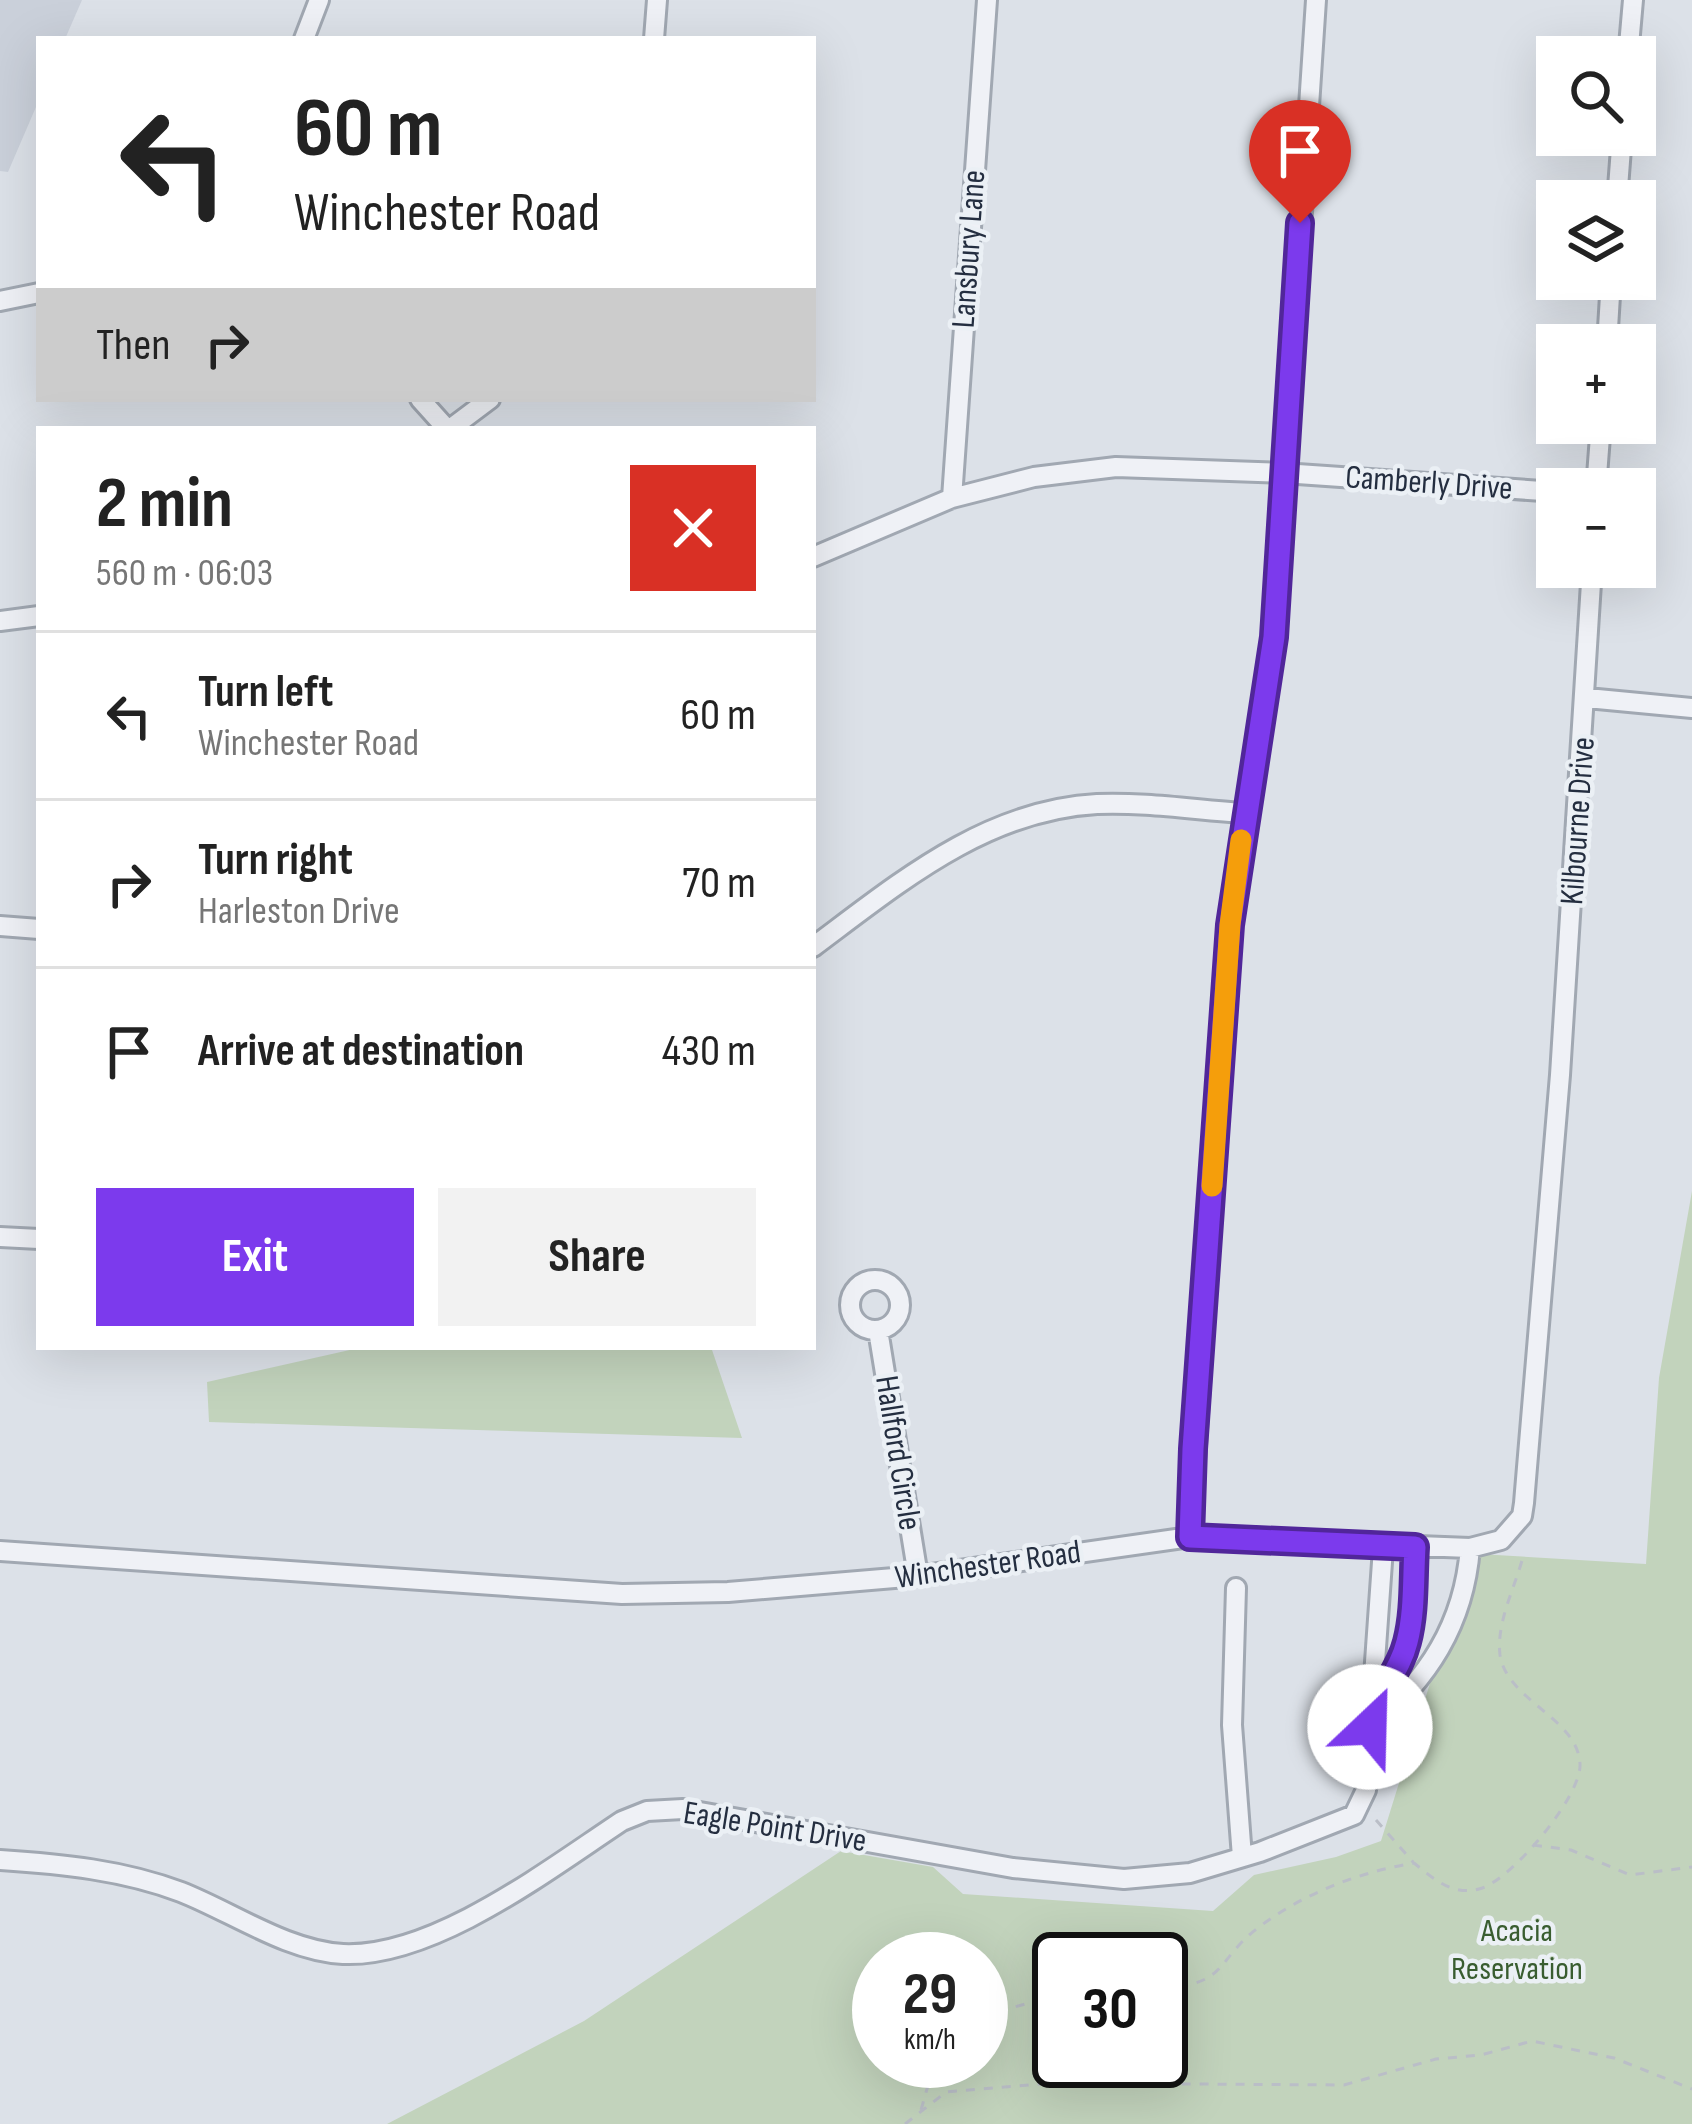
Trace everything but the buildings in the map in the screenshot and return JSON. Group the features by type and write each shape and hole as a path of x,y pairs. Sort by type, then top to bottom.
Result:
{"street":[{"path":"305,36 319,0"},
{"path":"654,36 657,0"},
{"name":"Lansbury Lane","path":"952,498 987,0"},
{"path":"1190,1537 1226,973 1244,813 1274,637 1316,0"},
{"path":"1630,36 1633,0"},
{"path":"0,301 36,294"},
{"path":"423,402 446,426"},
{"path":"453,426 486,402"},
{"name":"Camberly Drive","path":"816,556 952,498 1034,477 1116,467 1536,491"},
{"name":"Kilbourne Drive","path":"1470,1548 1502,1540 1522,1516 1560,1075 1591,588"},
{"path":"0,621 36,616"},
{"path":"1587,698 1692,708"},
{"path":"816,945 924,865 969,839 1034,814 1097,804 1244,813"},
{"path":"0,926 36,929"},
{"path":"0,1237 36,1239"},
{"name":"Hallford Circle","path":"878,1330 917,1576"},
{"name":"Winchester Road","path":"0,1551 622,1594 728,1592 917,1576 1190,1537 1470,1548"},
{"path":"1359,1805 1366,1790 1383,1547"},
{"path":"1372,1704 1398,1669 1408,1640 1415,1547"},
{"path":"1370,1727 1406,1699 1440,1654 1467,1581 1470,1548"},
{"path":"1236,1588 1232,1725 1241,1857"},
{"name":"Eagle Point Drive","path":"0,1860 110,1872 178,1890 294,1942 339,1954 368,1953 454,1927 622,1821 647,1811 683,1809 1012,1868 1124,1879 1190,1873 1241,1857 1354,1815 1359,1805"}],"path":[{"path":"1359,1805 1439,1884 1457,1891 1477,1890 1503,1877 1533,1845 1578,1782 1580,1761 1573,1742 1513,1682 1500,1657 1504,1619 1522,1556"},
{"path":"1512,1564 1521,1564"},
{"path":"1533,1845 1570,1850 1630,1875 1692,1867"},
{"path":"1188,1986 1215,1976 1262,1925 1365,1872 1414,1863"},
{"path":"905,2124 946,2092 997,2086 1344,2085 1436,2059 1480,2055 1532,2041 1613,2058 1692,2089"},
{"path":"920,2111 927,2088"}],"shaded area":[{"path":"0,0 82,0 66,36 36,36 36,107 8,172 0,171"}],"green space":[{"name":"Acacia Reservation","path":"1692,1191 1692,2124 387,2124 584,2021 841,1851 933,1867 963,1894 1213,1911 1254,1875 1336,1857 1381,1841 1463,1577 1479,1554 1646,1564 1659,1378"},
{"path":"350,1350 712,1350 742,1438 209,1422 207,1382"}],"slow traffic":[{"path":"1212,1186 1230,925 1241,840"}],"route":[{"path":"1300,223 1274,637 1230,925 1190,1537 1415,1547 1408,1640 1398,1669 1372,1704 1370,1727"}]}
